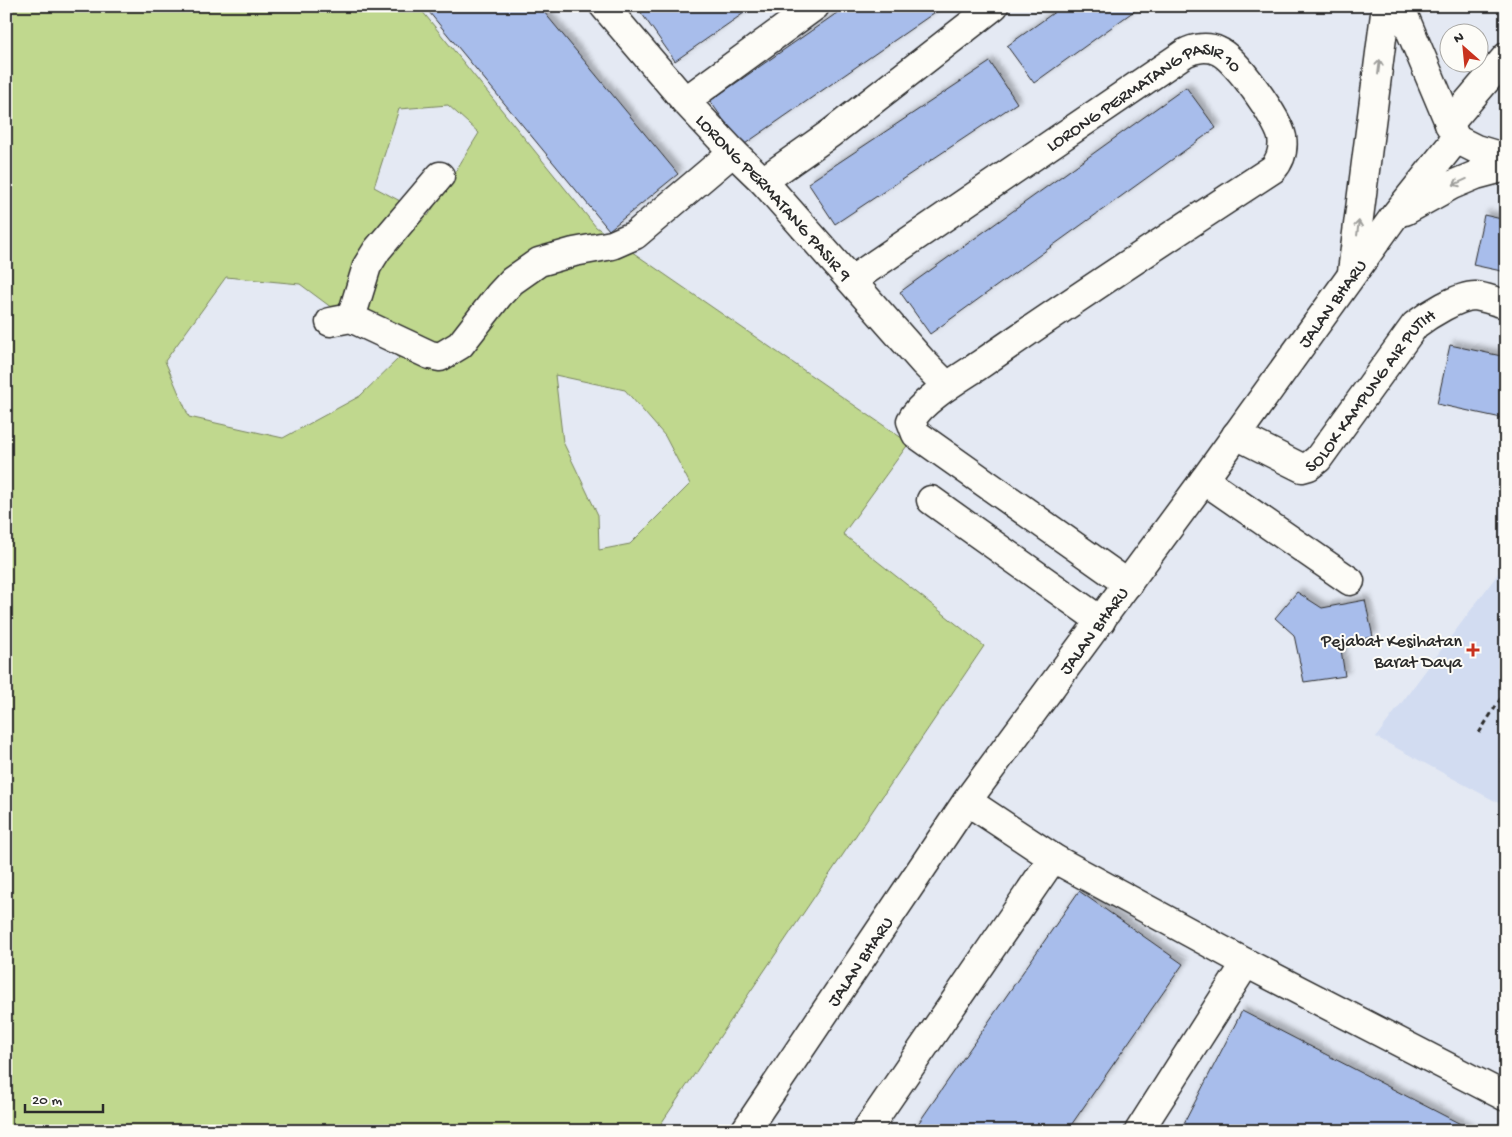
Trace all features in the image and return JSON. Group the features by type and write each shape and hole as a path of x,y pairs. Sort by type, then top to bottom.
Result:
{"street":[{"path":"685,101 815,6"},
{"path":"764,181 831,133 994,6"},
{"path":"1352,276 1386,6"},
{"path":"1400,6 1452,131 1476,149 1506,158"},
{"name":"LORONG PERMATANG PASIR 9","path":"613,9 685,101 733,152 764,181 923,362 947,386"},
{"name":"LORONG PERMATANG PASIR 10","path":"852,280 1185,53 1204,48 1219,51 1242,72 1278,125 1282,139 1282,152 1280,161 1273,169 947,386 914,414 911,421 916,434 1128,584"},
{"name":"JALAN BHARU","path":"745,1131 967,801 1128,584 1352,276 1452,131 1506,58"},
{"path":"440,176 377,250 367,266 341,320 430,355 440,357 460,345 512,281 540,262 574,252 612,245 636,235 733,152"},
{"path":"1393,218 1476,175 1506,167"},
{"name":"SOLOK KAMPUNG AIR PUTIH","path":"1236,435 1302,468 1309,466 1318,459 1415,325 1430,314 1450,304 1474,296 1506,304"},
{"path":"1204,480 1350,581"},
{"path":"931,500 1101,620"},
{"path":"967,801 1053,858 1246,963 1506,1097"},
{"path":"866,1131 1053,858"},
{"path":"1139,1131 1246,963"}],"path":[{"path":"1479,734 1506,690"}],"shaded area":[{"name":"Pejabat Kesihatan Barat Daya","path":"1506,563 1506,807 1376,737"}],"green space":[{"path":"6,6 418,6 596,227 909,443 843,534 984,646 656,1131 6,1131","holes":["448,105 479,133 428,216 374,187 399,109","226,277 300,284 399,358 360,396 283,438 189,417 165,361","555,375 625,390 665,436 690,484 630,544 599,550 598,515 563,442"]}],"building":[{"path":"424,6 539,6 678,174 609,230"},
{"path":"647,6 754,6 675,61 640,11"},
{"path":"847,6 944,6 742,146 710,101"},
{"path":"1063,6 1141,6 1034,83 1007,46"},
{"path":"990,62 1017,103 835,224 808,183"},
{"path":"1186,87 1216,128 930,334 900,292"},
{"path":"1484,215 1506,220 1506,272 1473,265"},
{"path":"1450,345 1506,357 1506,419 1437,404"},
{"path":"1297,592 1322,608 1365,600 1373,637 1340,643 1345,676 1304,682 1294,635 1275,618"},
{"path":"1506,750 1506,765 1500,762"},
{"path":"1079,891 1183,964 1067,1131 913,1131"},
{"path":"1242,1011 1474,1131 1180,1131"}],"place":[{"name":"Pejabat Kesihatan Barat Daya","path":"1473,650"}]}
